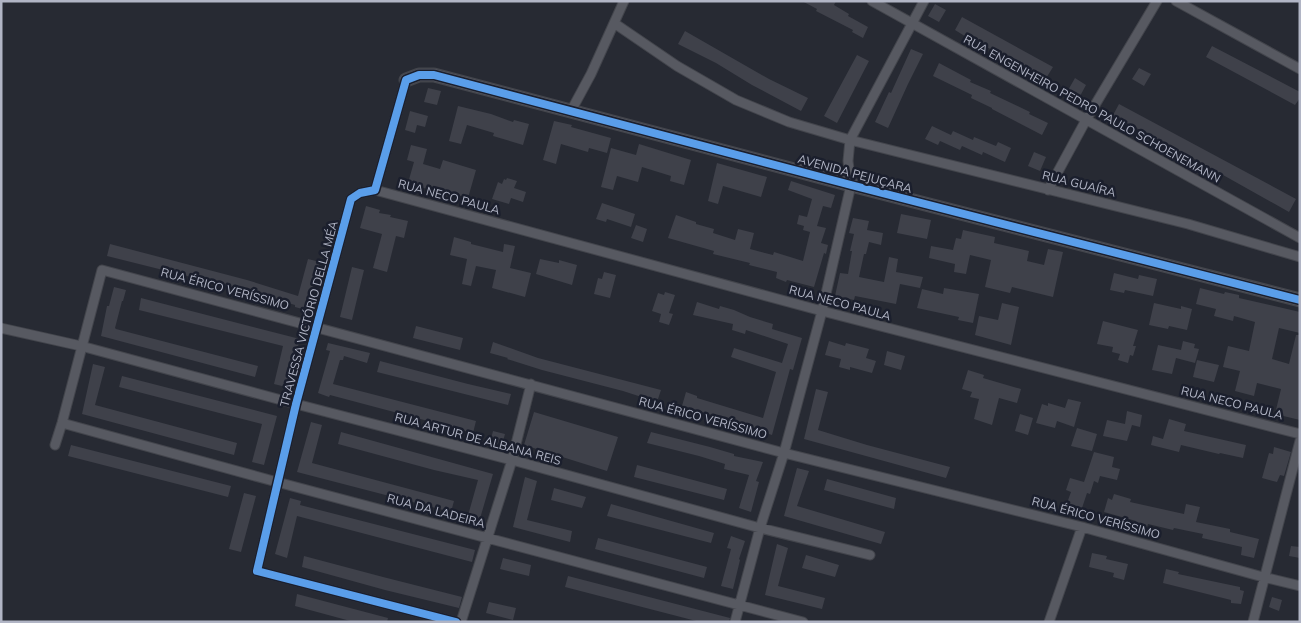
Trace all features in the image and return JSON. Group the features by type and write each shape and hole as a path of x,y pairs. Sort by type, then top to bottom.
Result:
{"street":[{"path":"571,111 591,74 624,1"},
{"name":"RUA ENGENHEIRO PEDRO PAULO SCHOENEMANN","path":"872,1 1300,238"},
{"path":"735,622 760,528 784,453 822,311 852,185 848,161 850,140 924,1"},
{"path":"1048,190 1086,120 1157,1"},
{"path":"1176,1 1300,69"},
{"name":"RUA GUAÍRA","path":"614,23 677,66 736,100 789,122 850,140 1188,224 1300,257"},
{"name":"AVENIDA PEJUÇARA","path":"406,80 419,75 434,75 1300,300"},
{"path":"375,190 406,80"},
{"name":"RUA NECO PAULA","path":"375,190 822,311 1300,434"},
{"name":"TRAVESSA VICTÓRIO DELLA MÉA","path":"375,190 360,193 351,199 296,404 257,571 456,622"},
{"name":"RUA ÉRICO VERÍSSIMO","path":"81,346 102,270 784,453 1082,527 1300,586"},
{"name":"RUA ARTUR DE ALBANA REIS","path":"1,328 81,346 760,528 870,555"},
{"path":"55,445 81,346"},
{"path":"461,622 512,460 531,384"},
{"name":"RUA DA LADEIRA","path":"62,423 803,622"},
{"path":"1253,622 1263,577 1300,441"},
{"path":"1049,622 1082,527"}],"building":[{"path":"802,1 836,1 834,5 849,14 848,16 868,27 863,38 852,32 853,30 816,11 817,9"},
{"path":"935,4 946,10 939,22 928,16"},
{"path":"962,17 1053,67 1045,80 985,46 984,48 955,30"},
{"path":"685,31 769,79 808,98 801,111 678,44"},
{"path":"1212,46 1300,92 1300,98 1295,105 1206,57"},
{"path":"911,49 923,54 888,128 875,122 889,92 891,93"},
{"path":"857,55 869,61 837,123 824,116"},
{"path":"939,63 971,80 970,82 991,91 990,93 1030,112 1029,114 1048,123 1042,135 971,98 972,95 933,76"},
{"path":"1139,68 1151,74 1144,86 1132,79"},
{"path":"1075,78 1086,85 1079,98 1067,92"},
{"path":"428,88 441,91 437,105 424,102"},
{"path":"1119,104 1296,199 1289,212 1191,157 1112,117"},
{"path":"458,106 491,114 513,122 514,120 529,124 523,145 493,136 494,133 467,125 461,144 449,141"},
{"path":"410,111 428,116 425,127 417,125 415,133 405,130"},
{"path":"554,121 611,138 607,153 589,148 588,152 561,144 556,164 543,160"},
{"path":"932,126 951,135 953,131 973,140 974,137 996,146 998,142 1011,148 1005,162 983,152 982,155 962,146 960,150 940,141 938,145 925,139"},
{"path":"639,144 691,160 684,185 670,181 671,176 642,167 638,182 617,176 613,190 601,187 611,148 636,155"},
{"path":"411,145 427,149 423,164 440,169 443,160 476,170 468,198 450,193 449,196 408,183 414,162 407,160"},
{"path":"1034,152 1046,157 1040,171 1028,166"},
{"path":"717,163 767,177 761,197 723,186 718,204 708,201"},
{"path":"507,178 517,181 514,188 526,192 523,202 511,198 509,204 492,199 498,182 502,184 504,179 506,180"},
{"path":"791,181 835,195 831,208 823,206 817,226 826,228 821,243 828,245 814,287 787,280 786,282 776,278 777,272 713,254 714,251 668,238 676,215 696,222 696,224 714,229 713,233 735,240 738,229 754,233 750,249 773,255 774,252 803,261 810,232 803,230 804,226 797,224 799,215 807,217 812,199 788,190"},
{"path":"602,203 635,214 631,227 607,219 606,222 596,219"},
{"path":"366,206 380,210 379,213 391,215 390,217 408,221 404,238 396,236 387,272 373,268 382,234 360,228"},
{"path":"901,214 931,220 927,239 897,233"},
{"path":"853,218 869,221 867,230 883,233 881,245 869,242 866,254 864,254 859,277 884,282 889,257 898,259 896,272 923,277 920,288 900,284 896,304 855,296 854,300 835,296 840,273 848,274 854,234 849,233"},
{"path":"636,225 647,229 643,242 631,238"},
{"path":"963,230 995,237 994,243 1029,251 1027,261 1044,265 1048,249 1063,252 1053,297 1012,287 1010,293 985,287 991,260 970,255 966,274 954,272 955,264 929,258 931,246 953,250 956,238 961,239"},
{"path":"454,237 471,242 471,244 503,252 504,244 515,246 510,268 531,273 525,297 492,288 496,270 476,266 471,286 462,284 467,259 450,255"},
{"path":"110,244 247,280 298,296 308,259 320,262 306,310 251,292 107,256"},
{"path":"540,259 559,263 559,260 577,265 572,285 536,274"},
{"path":"352,267 364,270 352,320 340,317"},
{"path":"604,272 616,275 610,298 594,294 598,278 602,279"},
{"path":"1114,273 1138,279 1139,275 1157,279 1153,296 1125,290 1124,293 1110,290"},
{"path":"114,287 126,290 116,329 258,366 255,377 101,336 107,306 109,306"},
{"path":"944,288 979,294 973,323 958,320 959,317 917,308 922,289 943,294"},
{"path":"1200,288 1224,294 1225,292 1239,295 1239,298 1300,312 1300,333 1279,328 1272,359 1289,364 1296,335 1300,335 1300,420 1275,414 1281,389 1257,383 1254,396 1235,391 1240,371 1223,367 1228,346 1249,351 1255,322 1234,316 1233,321 1214,316 1216,309 1196,304"},
{"path":"665,292 675,295 669,313 673,314 669,325 659,322 661,314 652,311 658,293 664,295"},
{"path":"141,298 300,339 297,350 295,349 286,387 274,384 283,346 139,310"},
{"path":"697,302 719,309 720,306 734,310 773,324 772,329 802,338 793,370 790,369 772,435 682,406 686,392 697,396 697,398 763,418 776,372 731,357 734,348 782,363 788,344 746,330 745,334 732,330 733,324 693,315"},
{"path":"1002,303 1019,307 1011,345 975,335 979,316 998,320"},
{"path":"1154,303 1181,309 1181,306 1192,309 1187,330 1169,326 1168,329 1149,325"},
{"path":"1103,321 1138,330 1133,346 1136,346 1133,356 1130,355 1128,363 1118,360 1120,354 1112,352 1113,347 1097,344"},
{"path":"416,326 463,338 460,350 413,338"},
{"path":"829,341 845,346 846,343 869,349 866,358 876,361 872,373 850,367 850,370 839,367 841,359 825,355"},
{"path":"1183,341 1195,344 1194,348 1199,349 1195,363 1176,358 1172,374 1152,370 1158,345 1181,350"},
{"path":"493,342 538,358 661,390 657,402 542,370 490,353"},
{"path":"328,343 370,353 367,363 344,356 343,360 340,360 333,384 476,421 473,433 318,393 330,351 326,350"},
{"path":"887,351 905,356 901,370 884,365"},
{"path":"1197,360 1219,365 1214,382 1193,377"},
{"path":"380,361 511,394 508,405 377,372"},
{"path":"93,364 105,367 95,405 237,443 234,455 82,414"},
{"path":"968,370 984,375 983,378 1021,389 1017,403 999,398 992,425 974,419 979,399 970,397 972,392 962,389"},
{"path":"122,376 277,416 264,465 252,462 262,424 119,387"},
{"path":"816,389 828,392 818,430 950,467 946,478 804,439"},
{"path":"1068,399 1081,402 1074,427 1057,421 1055,428 1036,423 1042,404 1048,406 1048,403 1065,408"},
{"path":"1127,411 1142,415 1140,427 1132,425 1127,441 1103,436 1107,420 1125,424"},
{"path":"534,412 618,437 607,471 524,445"},
{"path":"1020,414 1033,418 1028,435 1015,431"},
{"path":"1169,419 1186,424 1184,431 1246,445 1243,458 1181,445 1179,452 1151,445 1153,436 1163,439"},
{"path":"311,422 322,425 312,463 454,501 451,512 297,472"},
{"path":"1077,428 1097,434 1092,451 1071,446"},
{"path":"493,431 505,434 502,445 490,443"},
{"path":"341,432 493,474 479,522 467,519 478,480 338,444"},
{"path":"651,432 710,447 734,454 734,456 763,462 756,481 759,482 751,512 739,508 749,475 724,469 725,464 647,443"},
{"path":"71,445 231,486 228,497 68,456"},
{"path":"1274,447 1291,452 1284,476 1280,475 1277,482 1262,478 1269,453 1273,454"},
{"path":"1094,452 1114,457 1112,467 1120,469 1117,480 1100,476 1098,483 1094,481 1090,494 1087,493 1082,508 1067,503 1071,492 1066,490 1070,478 1084,482"},
{"path":"637,465 727,489 724,500 634,477"},
{"path":"797,468 809,471 797,506 885,532 881,544 784,516"},
{"path":"525,477 537,481 527,520 572,531 570,542 513,527"},
{"path":"827,479 896,498 894,509 824,490"},
{"path":"554,488 586,497 582,508 551,500"},
{"path":"244,493 256,496 241,552 229,549"},
{"path":"1114,494 1131,499 1130,502 1184,514 1186,504 1200,507 1196,522 1230,529 1230,532 1259,539 1254,558 1241,555 1242,547 1202,538 1203,534 1148,524 1147,527 1135,524 1136,521 1104,512 1108,498 1112,500"},
{"path":"290,498 301,501 300,505 475,550 472,562 297,516 287,558 275,554"},
{"path":"611,504 714,533 711,543 607,516"},
{"path":"731,536 745,541 733,589 721,586 731,549 727,548"},
{"path":"598,538 707,567 704,578 595,549"},
{"path":"777,544 788,548 778,586 825,598 822,609 765,595"},
{"path":"1291,546 1300,547 1300,558 1289,556"},
{"path":"1092,553 1107,556 1106,559 1128,564 1124,580 1113,577 1114,573 1089,567"},
{"path":"806,555 839,565 835,577 802,568"},
{"path":"304,556 462,597 459,608 302,567"},
{"path":"503,558 531,565 529,576 500,569"},
{"path":"1166,569 1179,572 1178,574 1240,587 1240,590 1244,591 1241,604 1231,603 1231,600 1163,583"},
{"path":"568,576 730,618 729,622 700,622 565,587"},
{"path":"297,594 388,618 387,622 354,622 295,606"},
{"path":"1272,597 1282,600 1279,611 1269,607"},
{"path":"489,602 516,608 513,620 486,613"}],"cycle path":[{"path":"456,622 257,571 296,404 351,199 360,193 375,190 406,80 419,75 434,75 851,185 1300,300"}]}
